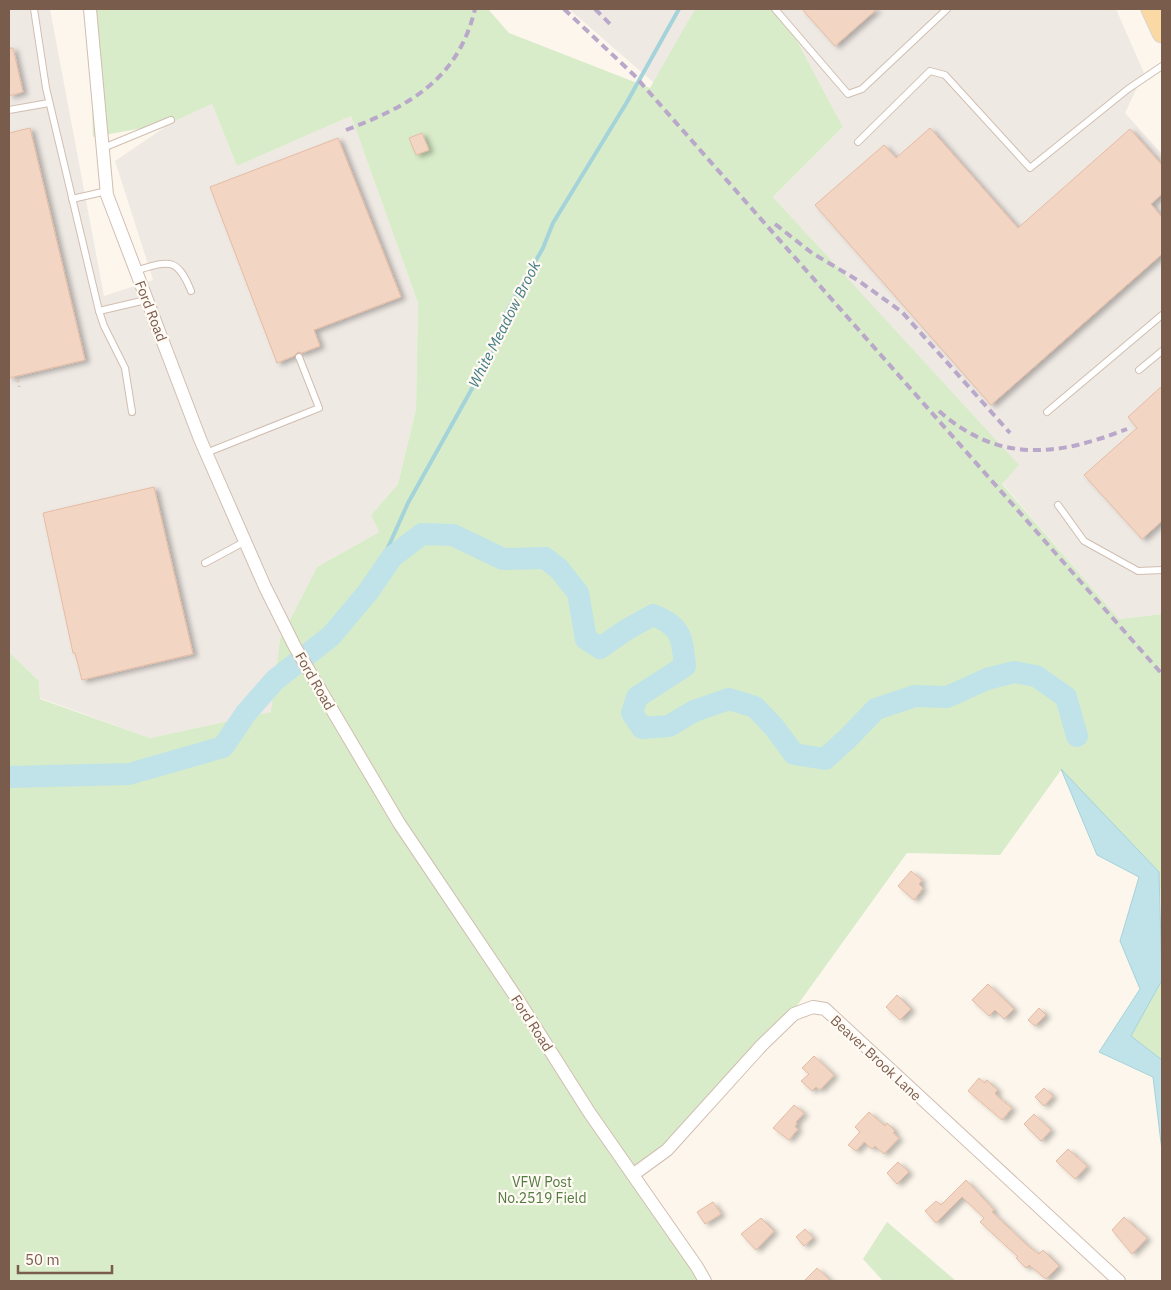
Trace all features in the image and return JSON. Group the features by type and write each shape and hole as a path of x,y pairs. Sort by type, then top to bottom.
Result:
{"main road":[{"path":"1151,9 1162,33"}],"street":[{"name":"Ford Road","path":"90,9 107,191 146,300 206,453 244,542 295,647 399,823 514,995 589,1112 634,1174 705,1281"},
{"name":"Beaver Brook Lane","path":"634,1174 667,1150 761,1046 794,1014 812,1007 825,1009 1119,1281"}],"lane":[{"path":"34,9 49,102 72,199 99,310 129,381 132,412"},
{"path":"775,9 848,94 862,89 947,9"},
{"path":"858,142 930,71 945,75 1030,168 1128,89 1162,66"},
{"path":"9,110 49,102"},
{"path":"103,148 171,120"},
{"path":"72,199 107,191"},
{"path":"135,271 158,264 171,264 184,273 191,291"},
{"path":"99,310 146,300"},
{"path":"1047,412 1162,315"},
{"path":"1139,370 1162,351"},
{"path":"206,453 319,408 299,357"},
{"path":"1058,506 1084,541 1138,570 1162,570"},
{"path":"205,563 244,542"}],"path":[{"path":"17,376 20,390"}],"shaded area":[{"path":"9,9 50,9 104,296 153,280 115,161 171,123 212,104 237,166 351,116 418,303 416,409 398,484 371,515 379,532 317,567 280,639 272,712 150,738 40,698 39,681 9,652"},
{"path":"569,9 695,9 654,83"},
{"path":"780,9 1116,9 1144,73 1125,113 1162,154 1162,614 1119,619 1002,483 1018,466 773,197 843,127"}],"green space":[{"name":"VFW Post No.2519 Field","path":"89,9 488,9 509,33 650,88 695,9 780,9 843,127 773,197 1019,465 1002,484 1119,619 1162,614 1162,918 1159,872 1061,770 1000,855 907,853 796,1007 632,1179 700,1281 9,1281 9,652 39,681 40,699 150,738 271,712 280,639 317,567 379,532 371,515 398,484 416,409 418,303 351,116 237,166 212,104 171,123 93,137"},
{"path":"1162,980 1162,1060 1131,1036"},
{"path":"887,1222 956,1281 883,1281 863,1259"}],"water":[{"path":"1061,769 1159,872 1162,980 1131,1036 1162,1060 1162,1151 1153,1077 1099,1052 1140,989 1120,941 1139,877 1097,855"}],"building":[{"path":"802,9 877,9 835,46"},
{"path":"9,48 13,48 23,92 9,96"},
{"path":"30,128 85,360 9,378 9,133"},
{"path":"930,128 1018,228 1130,129 1162,165 1162,194 1151,204 1162,217 1162,254 991,405 815,205 884,145 896,158"},
{"path":"422,133 429,150 416,155 409,138"},
{"path":"338,138 401,297 314,330 320,346 302,353 298,352 294,356 277,363 210,187"},
{"path":"1162,386 1162,521 1142,539 1084,475 1137,428 1128,417"},
{"path":"154,487 193,654 82,680 75,653 73,653 43,513"},
{"path":"911,871 922,880 919,884 923,888 914,900 898,886"},
{"path":"988,984 1014,1009 1004,1019 995,1010 989,1016 972,1000"},
{"path":"897,995 911,1009 900,1020 886,1007"},
{"path":"1039,1008 1046,1015 1035,1026 1028,1020"},
{"path":"814,1056 834,1075 820,1090 816,1087 812,1091 801,1081 809,1074 802,1068"},
{"path":"979,1078 985,1083 987,1080 998,1090 995,1093 997,1096 1012,1108 1002,1120 968,1091"},
{"path":"1044,1088 1053,1096 1044,1106 1035,1097"},
{"path":"794,1105 804,1113 796,1122 795,1127 798,1129 789,1140 773,1128"},
{"path":"869,1112 885,1126 887,1123 895,1131 893,1133 899,1138 884,1154 875,1146 872,1149 864,1142 856,1151 848,1145 860,1132 855,1127"},
{"path":"1034,1114 1051,1130 1041,1141 1024,1124"},
{"path":"1068,1149 1087,1166 1075,1179 1056,1161"},
{"path":"898,1162 909,1172 897,1184 887,1173"},
{"path":"966,1180 994,1210 992,1212 1028,1246 1039,1254 1043,1250 1059,1266 1046,1279 1029,1265 1026,1268 1016,1258 1018,1257 980,1222 984,1218 962,1197 936,1223 925,1211 936,1201 941,1205"},
{"path":"713,1202 721,1214 705,1224 697,1212"},
{"path":"1124,1217 1147,1238 1132,1254 1112,1230"},
{"path":"761,1218 774,1231 756,1250 741,1234"},
{"path":"805,1229 813,1238 804,1246 796,1237"},
{"path":"817,1268 831,1281 804,1281"}],"waterway":[{"name":"White Meadow Brook","path":"368,592 408,503 498,342 506,313 543,248 553,223 627,102 679,9"},
{"path":"9,777 129,774 223,747 246,713 275,680 331,636 368,592 392,557 422,534 453,535 503,559 545,558 559,569 578,593 586,639 600,648 626,630 653,615 670,624 679,634 685,666 637,697 632,713 642,728 669,726 694,711 729,699 755,707 774,727 794,754 825,759 876,709 915,696 947,697 987,679 1014,672 1036,676 1066,697 1077,736"}],"railway":[{"path":"346,130 390,111 428,87 457,54 467,34 475,9"},
{"path":"564,9 634,75 1162,674"},
{"path":"595,9 610,24"},
{"path":"775,224 812,253 859,281 902,312 1010,433"},
{"path":"939,411 961,428 984,440 1007,447 1030,450 1077,445 1127,429"}]}
